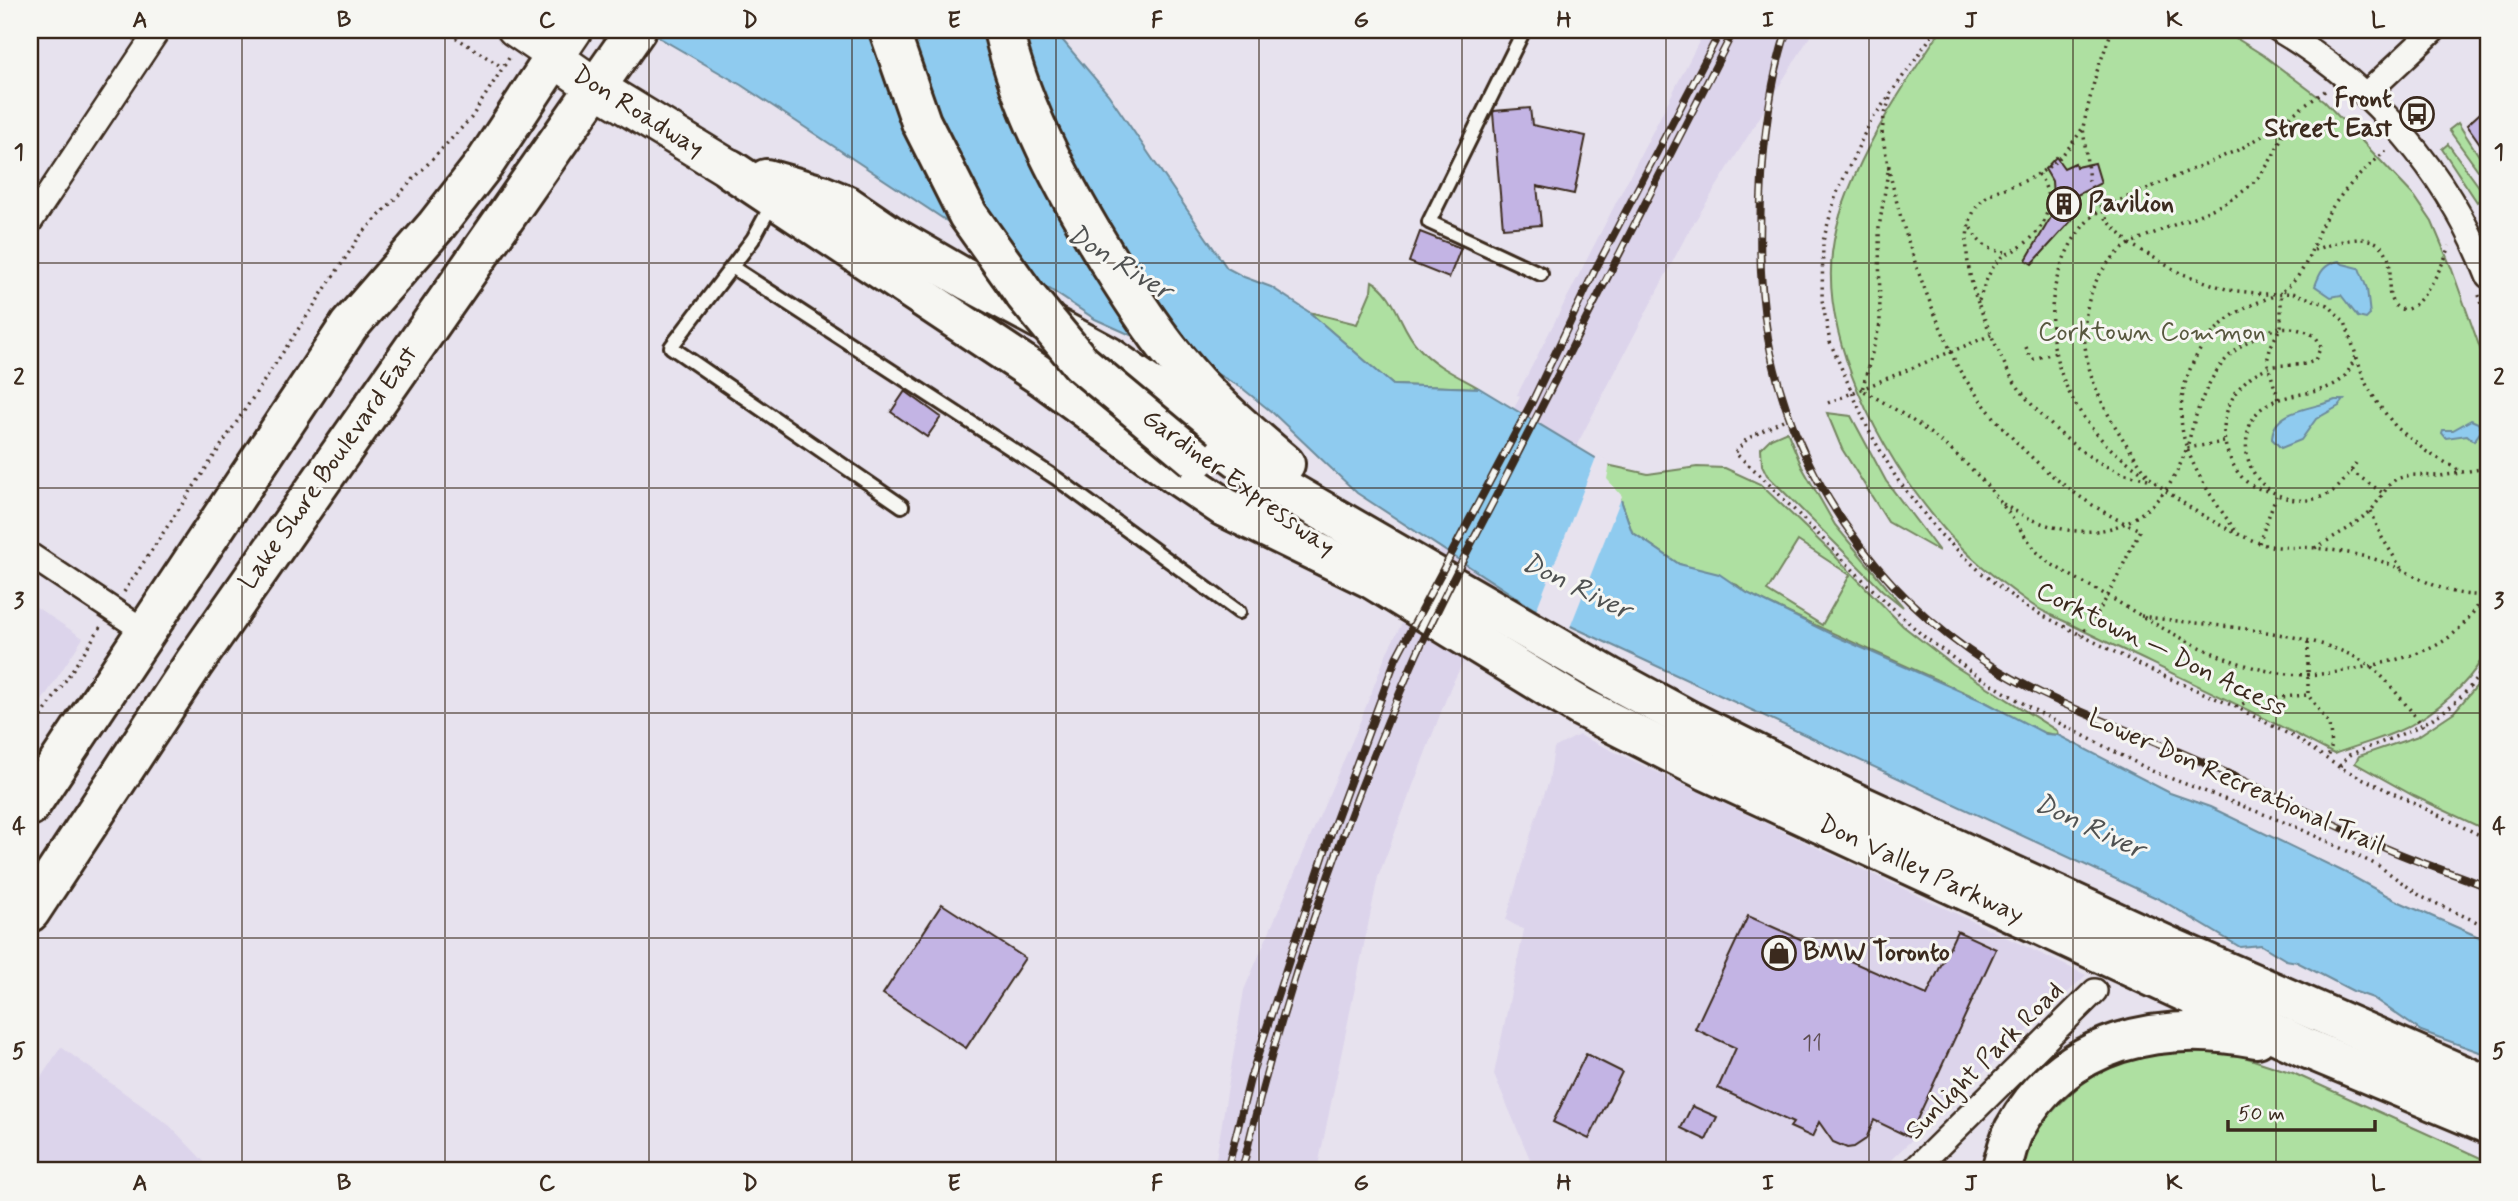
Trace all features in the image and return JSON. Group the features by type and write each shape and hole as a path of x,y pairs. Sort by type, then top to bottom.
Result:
{"highway":[{"name":"Gardiner Expressway","path":"889,30 927,134 968,215 1025,295 1081,363 1196,459 1386,567"},
{"path":"1003,30 1008,51 1055,168 1140,311 1189,374 1247,431 1309,485 1386,567"},
{"name":"Lake Shore Boulevard East","path":"30,912 194,663 630,38"},
{"path":"30,806 349,326 436,226 477,174 563,44"},
{"path":"730,169 822,195 846,205 890,235 969,281 1108,356 1167,398 1225,448 1386,567"},
{"path":"730,169 1044,378 1224,507 1386,567"},
{"name":"Don Valley Parkway","path":"1386,567 1581,707 1707,771 2306,1048 2488,1124"},
{"name":"Don Valley Parkway","path":"1386,567 1847,799 2170,947 2488,1086"},
{"path":"2001,1171 2013,1133 2032,1101 2064,1072 2107,1045 2156,1032 2193,1031 2228,1033 2306,1048"}],"main road":[{"name":"Don Roadway","path":"563,44 597,88 730,169"}],"street":[{"path":"30,222 158,30"},
{"name":"Don Roadway","path":"513,30 563,44"},
{"path":"2279,30 2366,94 2405,136 2445,193 2478,250 2488,276"},
{"path":"2366,94 2434,30"},
{"path":"30,555 146,632"},
{"name":"Sunlight Park Road","path":"1913,1171 2095,992"}],"lane":[{"path":"1524,30 1429,222 1541,274"},
{"path":"775,199 753,239 671,347 902,506"},
{"path":"732,267 1056,478 1239,612"}],"path":[{"path":"128,586 360,236 471,118 502,67 444,30"},
{"name":"Corktown — Don Access","path":"1936,30 1870,124 1841,184 1823,241 1822,300 1829,338 1869,432 1897,479 1939,533 2020,604 2158,674 2236,706 2339,766 2488,839"},
{"path":"2112,30 2096,74 2083,127 2089,180 2100,209 2115,228 2130,244 2180,272 2205,282 2253,294 2298,294 2335,310 2345,322 2360,370 2371,393 2392,423 2443,463 2462,472"},
{"path":"2325,91 2261,136 2222,158 2100,209 2084,227 2061,265 2054,286 2051,318 2056,352 2066,386 2084,419 2108,447 2164,492 2213,522 2259,543 2286,549 2314,548 2373,559 2459,595 2487,595"},
{"path":"1892,94 1882,132 1889,164 1909,244 1931,306 1961,372 1988,410 2024,450 2064,485 2101,510 2140,530 2107,596 2091,624 2080,635"},
{"path":"2150,479 2107,413 2090,373 2083,337 2088,302 2095,284 2110,261 2130,244 2223,205 2245,192 2268,166 2281,142 2289,116"},
{"path":"2083,127 2064,154 2038,174 1987,197 1977,208 1969,225 1967,248 1973,291 2010,374 2040,411 2070,441 2103,464 2117,471 2150,479"},
{"path":"2236,531 2208,492 2187,449 2181,417 2184,390 2193,360 2212,334 2230,317 2281,293 2295,282 2314,250 2320,230 2344,191 2386,151"},
{"path":"1862,390 1880,324 1879,228 1889,164"},
{"path":"1978,303 1989,274 2000,260 2031,238 2046,216 2049,190 2038,174"},
{"path":"1969,225 1981,243 2000,252 2011,252"},
{"path":"2314,250 2339,241 2373,240 2387,256 2390,298 2401,308 2414,304 2428,291 2450,246"},
{"path":"2278,399 2267,368 2271,346 2281,326 2281,293"},
{"path":"1999,501 2035,521 2072,531 2102,530 2124,523 2146,509 2164,492 2187,449 2197,410 2215,372 2244,343 2281,326 2312,334 2320,343 2318,356 2310,363 2267,368 2251,377 2235,394 2226,414 2223,430 2224,442 2234,466 2245,481 2260,490 2270,491"},
{"path":"1828,403 1991,335"},
{"path":"2026,347 2030,357 2034,359 2056,352"},
{"path":"2356,357 2348,372 2330,386 2278,399 2262,409 2253,419 2249,430 2247,457 2256,479 2270,491 2276,495 2303,499 2333,491 2356,463"},
{"path":"1862,390 1935,437 1966,464 2043,558 2139,615 2211,652 2274,671 2309,674 2342,672 2422,651 2448,639 2467,623 2487,595"},
{"name":"Lower Don Recreational Trail","path":"1783,421 1747,439 1735,453 1768,482 1870,587 1922,635 1973,673 2036,711 2152,771 2279,819 2379,866 2422,897 2488,927"},
{"path":"2187,449 2224,442"},
{"path":"2314,548 2350,528 2371,511 2393,481 2406,475 2440,476 2488,468"},
{"path":"2351,471 2382,493"},
{"path":"2259,543 2276,495"},
{"path":"2371,511 2381,536 2402,569"},
{"path":"2139,615 2189,624 2278,634 2330,648 2370,666 2423,726"},
{"path":"30,734 98,631"},
{"path":"2308,642 2308,695 2329,722 2332,745 2328,758"},
{"path":"2339,766 2348,755 2423,726 2447,710 2470,687 2488,661"},
{"path":"2236,706 2253,699 2308,695"},
{"path":"2483,1171 2488,1166"}],"shaded area":[{"path":"1705,30 1814,30 1687,234 1451,686 1378,877 1317,1171 1214,1171 1244,990 1356,732 1387,652 1520,397 1517,395"},
{"path":"30,603 83,638 30,719"},
{"name":"BMW Toronto","path":"1579,735 2086,975 1879,1171 1535,1171 1494,1074 1524,930 1506,920 1549,781 1554,748"},
{"path":"61,1047 170,1126 213,1171 30,1171 30,1094"}],"green space":[{"name":"Corktown Common","path":"1941,30 2223,30 2263,55 2324,101 2415,197 2432,222 2451,267 2488,378 2488,648 2466,680 2448,699 2427,715 2408,727 2334,754 2233,702 2035,607 1971,557 1918,496 1876,429 1858,391 1844,353 1835,314 1831,276 1834,240 1841,213 1863,158 1877,130"},
{"path":"2458,123 2488,170 2488,184 2449,130"},
{"path":"2448,144 2485,195 2477,202 2442,149"},
{"path":"1372,281 1387,294 1407,331 1425,354 1479,388 1393,385 1309,312 1357,324 1371,291"},
{"path":"1827,413 1851,416 1886,481 1939,551 1888,522 1842,449"},
{"path":"1787,431 1802,467 1835,525 1903,607 1882,590 1767,475 1762,465 1761,448 1771,438"},
{"path":"1607,465 1648,474 1697,467 1725,468 1760,484 1903,626 1953,665 2057,731 2058,735 2030,727 1985,702 1776,607 1737,585 1679,564 1632,532 1621,500 1603,479","holes":["1798,541 1850,575 1822,625 1767,591"]},
{"path":"2488,673 2488,831 2414,796 2355,763 2359,756 2418,736 2454,712"},
{"path":"2188,1048 2226,1051 2293,1073 2483,1159 2469,1171 2019,1171 2032,1139 2043,1123 2088,1080 2127,1060"}],"water":[{"name":"Don River","path":"646,30 1054,30 1108,94 1227,268 1271,287 1309,312 1393,385 1479,388 1607,465 1603,479 1621,500 1632,532 1679,564 1719,574 1747,593 1835,636 1985,702 2046,734 2058,735 2170,793 2210,807 2346,873 2395,900 2488,941 2488,1055 2421,1031 2373,998 2353,991 2297,962 2286,960 2261,945 2240,947 2163,901 1534,609 1357,493 1273,413 1242,388 1173,349 1133,336 1095,319 741,85"},
{"path":"2339,261 2359,268 2367,289 2370,315 2366,319 2358,317 2341,295 2331,297 2315,286 2323,269"},
{"path":"2335,400 2344,400 2339,406 2316,419 2301,440 2281,448 2272,439 2274,429 2286,416"},
{"path":"2471,420 2478,423 2481,431 2474,441 2467,435 2446,438 2442,433 2443,430 2453,430"}],"pier":[{"path":"1597,455 1610,463 1607,479 1622,496 1569,630 1535,613"}],"building":[{"path":"2488,106 2488,155 2467,125"},
{"path":"1530,108 1532,125 1586,136 1574,194 1537,186 1541,225 1503,228 1493,113"},
{"name":"Pavilion","path":"2056,157 2064,168 2075,163 2076,167 2095,163 2101,183 2077,195 2072,220 2032,264 2026,260 2054,212 2052,181 2045,169"},
{"path":"1420,232 1461,248 1449,278 1409,262"},
{"path":"905,391 941,417 927,437 891,412"},
{"path":"942,904 1025,958 966,1048 883,994"},
{"name":"BMW Toronto","path":"1748,916 1927,995 1957,931 1996,949 1909,1137 1874,1120 1866,1139 1847,1148 1833,1142 1819,1122 1812,1137 1790,1127 1793,1123 1718,1088 1736,1048 1695,1029"},
{"path":"1586,1054 1622,1072 1589,1139 1553,1122"},
{"path":"1692,1106 1717,1117 1706,1140 1681,1128"}],"railway":[{"path":"1227,1171 1250,1079 1296,939 1331,833 1396,658 1533,400 1594,272 1721,30"},
{"path":"1242,1171 1294,979 1337,852 1385,727 1446,593 1734,30"},
{"path":"1787,30 1771,92 1762,178 1761,269 1768,338 1780,388 1818,481 1845,524 1876,565 1910,602 1948,635 2016,680 2070,707 2209,765 2381,846 2488,887"}],"place":[{"name":"Front Street East","path":"2417,114"},
{"name":"Pavilion","path":"2064,204"},
{"name":"BMW Toronto","path":"1779,953"}]}
